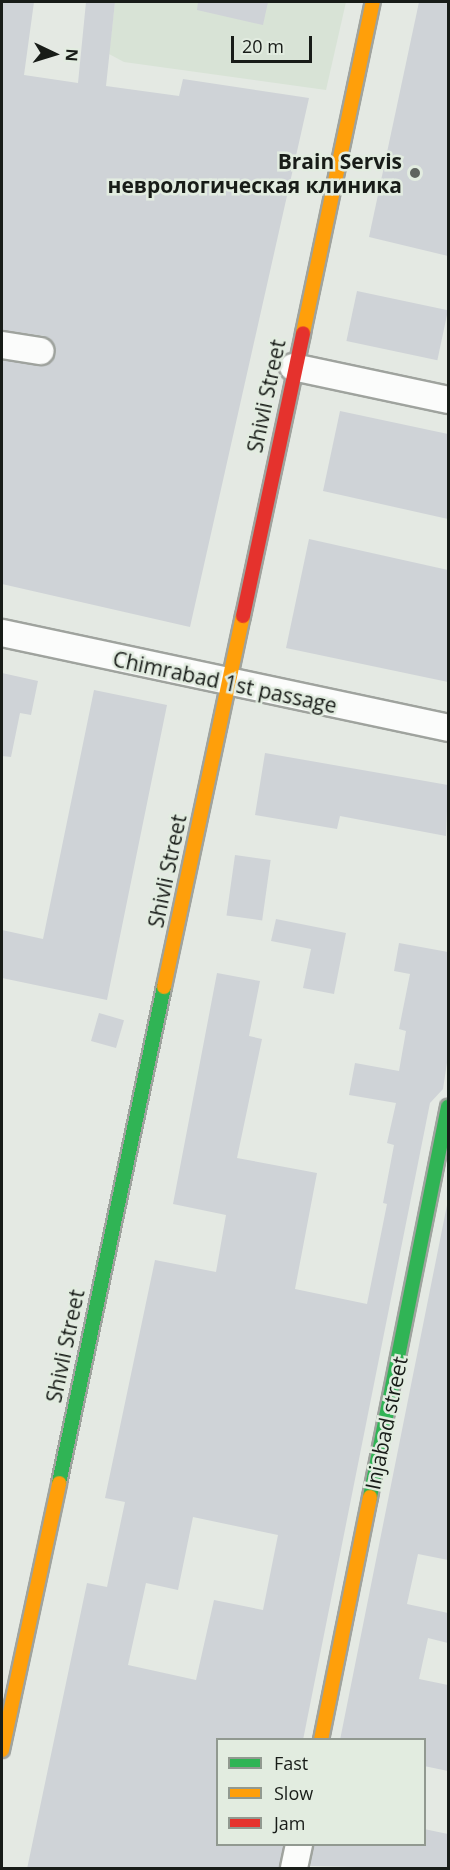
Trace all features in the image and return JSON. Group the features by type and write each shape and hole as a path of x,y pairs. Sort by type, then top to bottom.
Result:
{"street":[{"name":"Shivli Street","path":"2,1750 229,684 293,367 373,2"},
{"path":"2,345 41,351"},
{"path":"293,367 448,400"},
{"name":"Chimrabad 1st passage","path":"2,633 229,684 448,728"},
{"name":"Injаbаd street","path":"321,1738 448,1107"},
{"path":"294,1869 299,1846"}],"shaded area":[{"path":"115,2 346,2 326,90 124,62 109,54"}],"building":[{"path":"2,2 34,2 24,75 78,83 86,2 115,2 106,86 179,96 183,79 309,98 190,627 2,584 2,360 46,365 56,353 44,336 2,330"},
{"path":"198,2 268,2 263,25 197,10"},
{"path":"419,2 448,2 448,256 369,237"},
{"path":"357,291 448,310 437,360 346,341"},
{"path":"340,411 448,434 448,519 323,491"},
{"path":"309,539 448,570 448,682 286,648"},
{"path":"2,673 38,681 31,715 20,713 11,757 2,756"},
{"path":"94,690 167,705 107,1000 2,978 2,930 43,939"},
{"path":"265,753 448,785 446,836 340,816 337,829 255,815"},
{"path":"235,855 271,860 262,920 227,915"},
{"path":"276,919 346,933 334,994 303,988 311,949 271,941"},
{"path":"399,943 448,952 448,1056 443,1089 430,1103 303,1738 216,1738 216,1846 284,1846 279,1869 27,1869 87,1583 107,1587 125,1502 105,1498 155,1260 216,1272 226,1215 173,1204 217,973 260,981 249,1036 262,1039 237,1158 317,1173 295,1289 367,1304 387,1204 383,1203 394,1145 387,1143 396,1103 349,1095 355,1063 399,1071 406,1031 399,1029 410,974 394,971","holes":["193,1517 278,1535 263,1610 214,1600 196,1680 128,1665 146,1583 178,1590"]},
{"path":"99,1013 124,1020 116,1048 91,1041"},
{"path":"448,1200 448,1560 418,1554 407,1604 448,1613 448,1643 428,1638 419,1679 448,1685 448,1771 426,1766 426,1738 340,1738"},
{"path":"426,1829 448,1834 448,1869 310,1866 314,1846 426,1846"}],"traffic: fast":[{"path":"59,1483 164,987"},
{"path":"370,1497 448,1107"}],"traffic: slow":[{"path":"303,333 373,2"},
{"path":"164,987 243,616"},
{"path":"2,1750 59,1483"},
{"path":"321,1738 370,1497"}],"traffic: jam":[{"path":"243,616 303,333"}],"place":[{"name":"Brain Servis неврологическая клиника","path":"415,173"}]}
